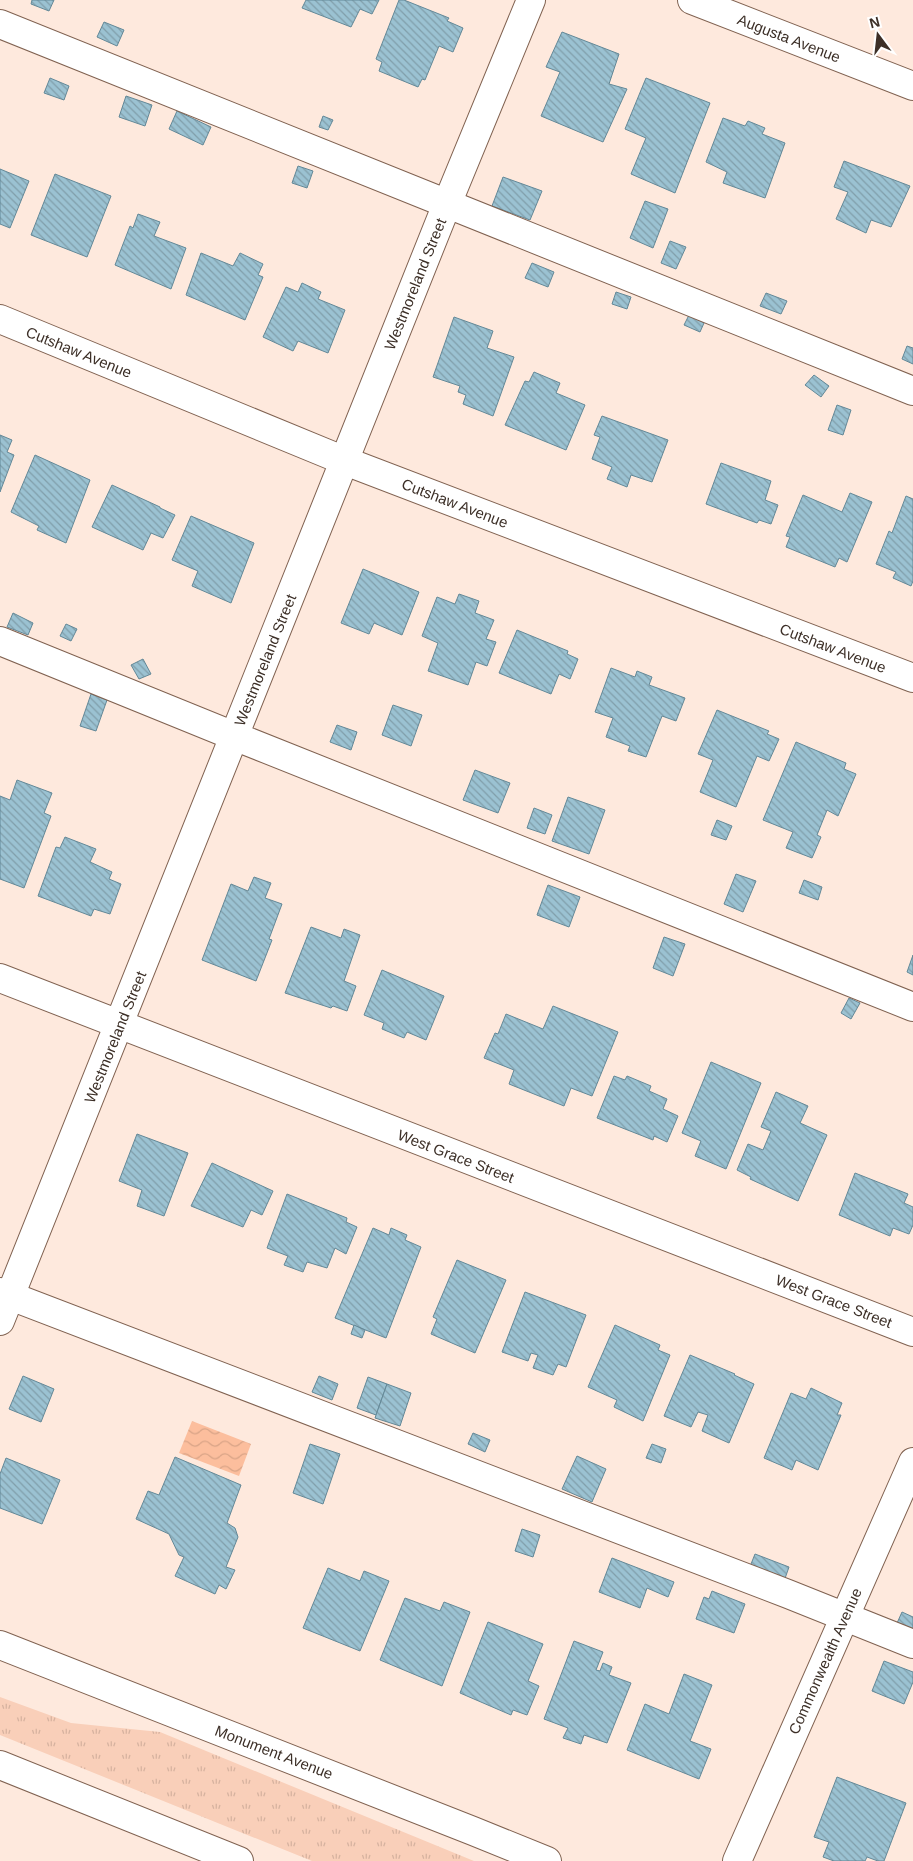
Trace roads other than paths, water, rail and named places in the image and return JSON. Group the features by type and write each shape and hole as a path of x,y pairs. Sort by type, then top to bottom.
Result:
{"street":[{"name":"Westmoreland Street","path":"0,1321 5,1294 120,1026 447,204 531,0"},
{"name":"Augusta Avenue","path":"692,0 913,86"},
{"path":"0,24 913,391"},
{"name":"Cutshaw Avenue","path":"0,320 345,461 913,678"},
{"path":"0,641 913,1007"},
{"name":"West Grace Street","path":"0,978 913,1332"},
{"path":"5,1294 845,1616 913,1644"},
{"name":"Commonwealth Avenue","path":"738,1861 913,1462"},
{"name":"Monument Avenue","path":"0,1645 473,1830 547,1861"},
{"path":"0,1765 239,1861"}],"water":[{"path":"192,1421 251,1444 239,1476 179,1453"}]}
